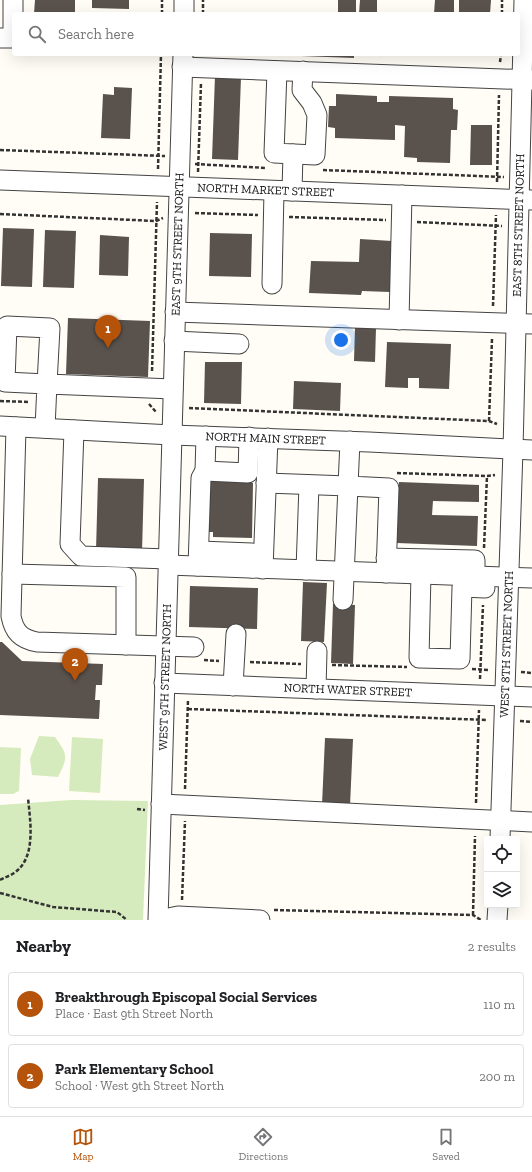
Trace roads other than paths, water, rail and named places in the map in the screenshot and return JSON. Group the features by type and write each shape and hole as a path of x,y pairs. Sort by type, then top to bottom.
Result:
{"street":[{"path":"9,38 13,0"},
{"path":"184,0 184,12"},
{"name":"EAST 8TH STREET NORTH","path":"513,450 524,324 527,80 524,0"},
{"path":"183,60 277,70 527,80"},
{"name":"EAST 9TH STREET NORTH","path":"172,435 178,187 183,60"},
{"path":"277,70 274,153 315,155 317,115 312,103 302,90 303,71"},
{"path":"276,90 302,90"},
{"path":"272,284 283,191 293,154"},
{"name":"NORTH MARKET STREET","path":"0,180 526,200"},
{"path":"398,320 402,196"},
{"path":"175,312 524,324"},
{"path":"174,341 239,344"},
{"path":"46,428 48,384 173,388"},
{"path":"8,426 12,574 11,616 13,627 28,641 165,646 197,653"},
{"name":"NORTH MAIN STREET","path":"8,426 172,435 350,441 532,450"},
{"path":"74,430 70,544 81,556 168,562 199,559 257,569 344,572 386,565 475,560 469,582 460,659 419,658 421,580"},
{"name":"WEST 9TH STREET NORTH","path":"158,920 172,435"},
{"path":"199,559 201,478 205,471 206,436"},
{"path":"205,471 248,473 248,438"},
{"path":"257,569 266,483 268,438"},
{"path":"343,600 350,441"},
{"name":"WEST 8TH STREET NORTH","path":"501,830 513,450"},
{"path":"266,483 389,488 386,565"},
{"path":"306,570 309,484"},
{"path":"386,565 421,580 509,583 532,578"},
{"path":"12,574 126,577 126,645"},
{"path":"234,686 236,634"},
{"path":"316,689 317,658"},
{"name":"NORTH WATER STREET","path":"164,683 532,698"},
{"path":"161,804 501,830 532,822"},
{"path":"497,920 498,908"},
{"path":"158,920 178,916 264,915"}],"place":[{"name":"Breakthrough Episcopal Social Services","path":"108,348"},
{"name":"Park Elementary School","path":"75,681"}]}
